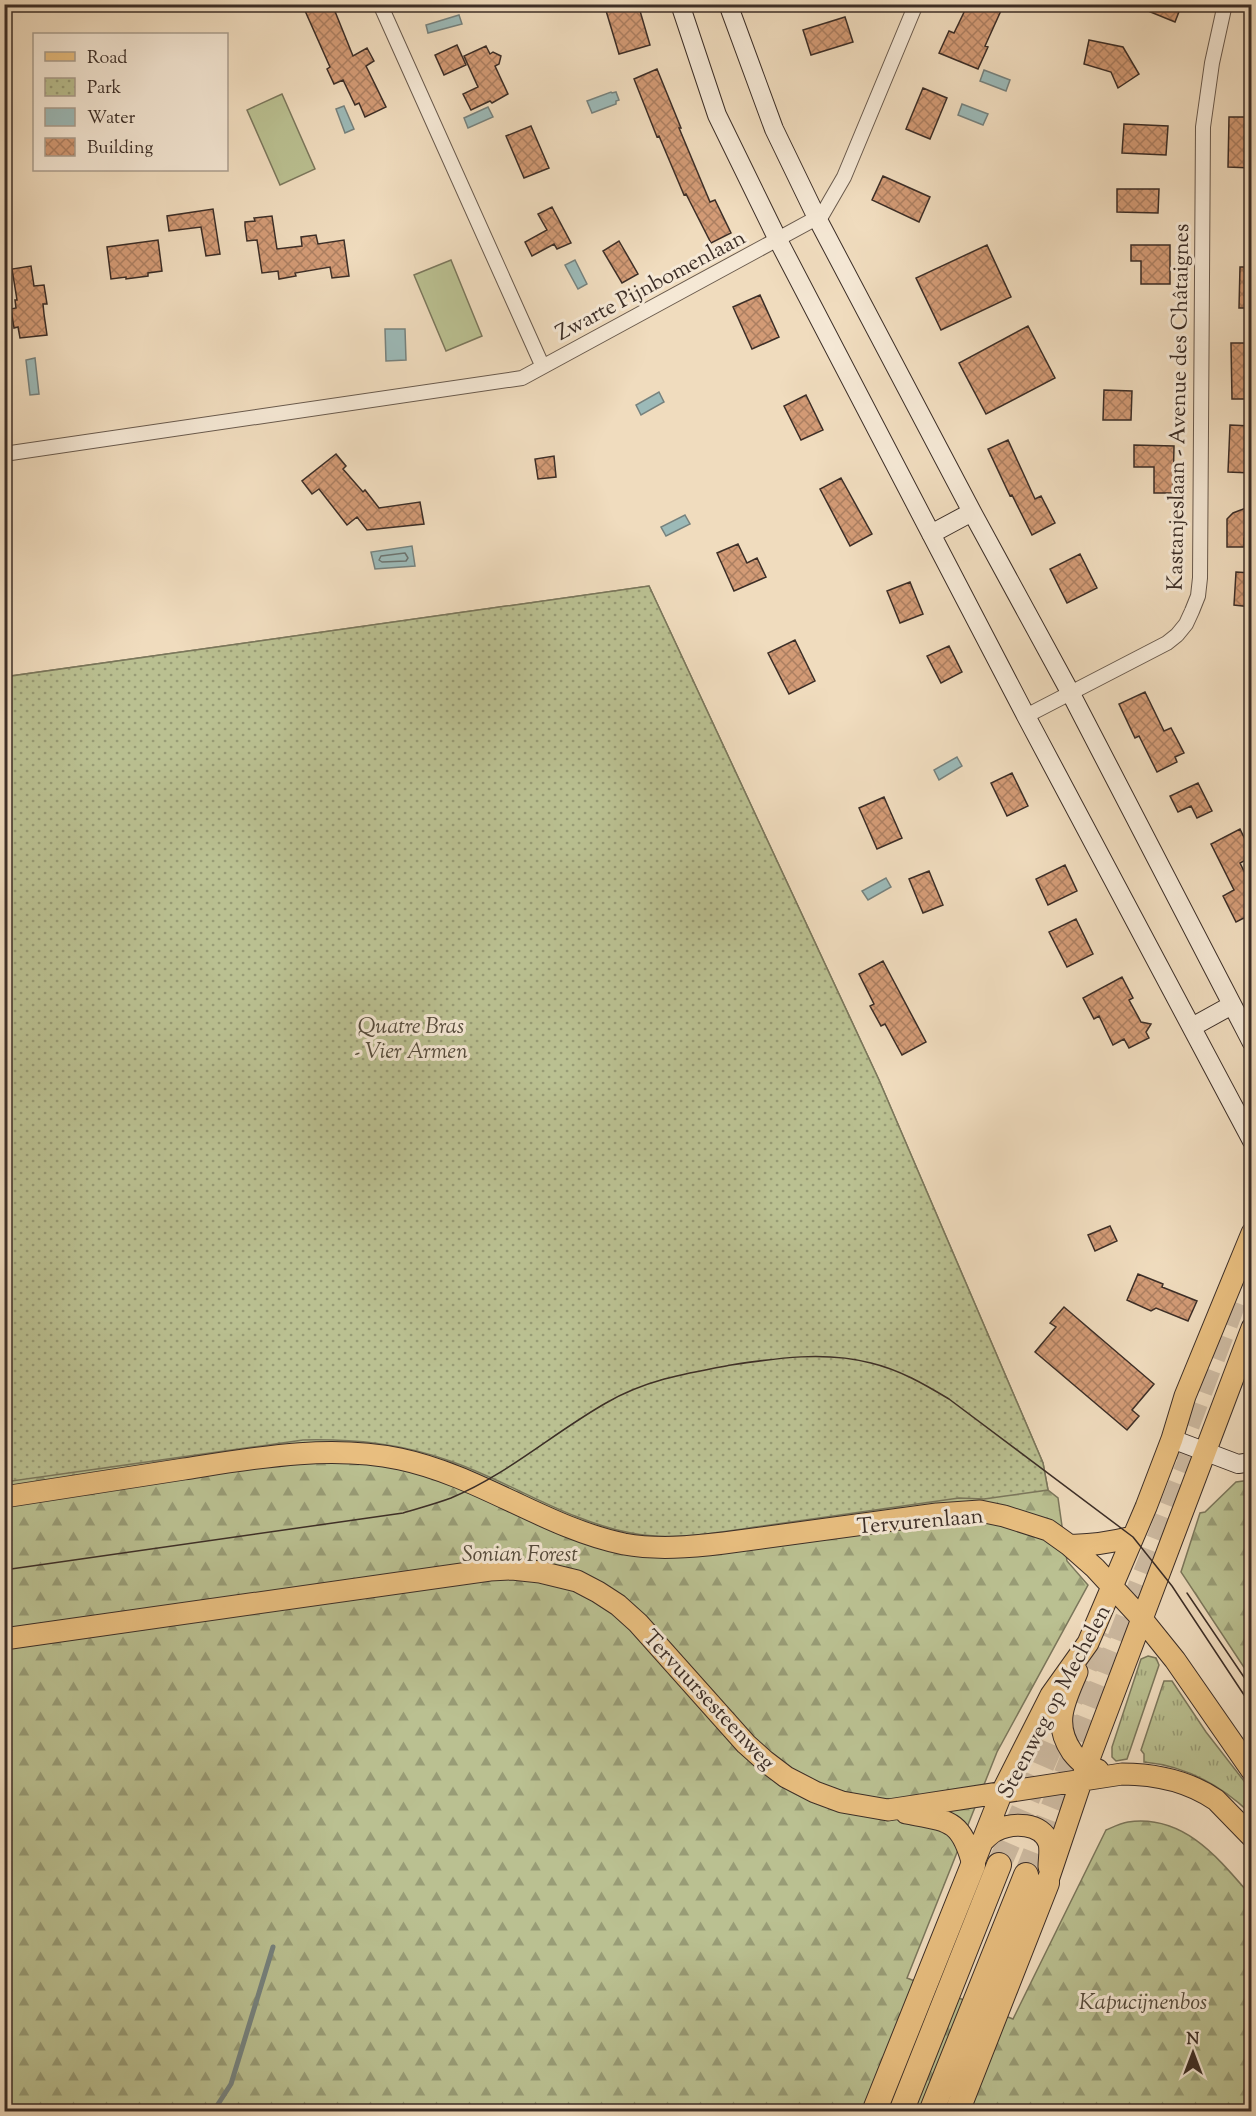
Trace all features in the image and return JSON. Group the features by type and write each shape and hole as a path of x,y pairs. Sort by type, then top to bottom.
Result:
{"highway":[{"path":"874,2112 973,1865"},
{"path":"901,2112 999,1865"},
{"path":"931,2112 1037,1879"},
{"path":"957,2112 1037,1879"}],"main road":[{"name":"Steenweg op Mechelen","path":"973,1865 1002,1792 1051,1695 1088,1643 1172,1439 1185,1396 1251,1233"},
{"name":"Steenweg op Mechelen","path":"1037,1879 1083,1774 1251,1328"},
{"name":"Tervurenlaan","path":"4,1497 264,1457 342,1452 399,1459 442,1471 470,1480 571,1528 626,1544 653,1547 688,1547 937,1514 980,1511 1048,1530 1095,1568 1142,1619 1175,1660 1251,1771"},
{"path":"1069,1545 1095,1544 1133,1537"},
{"name":"Tervuursesteenweg","path":"4,1638 490,1570 512,1569 540,1572 578,1581 598,1592 638,1623 746,1744 786,1777 815,1792 842,1802 888,1810 1002,1792 1083,1774"},
{"path":"1088,1643 1064,1704 1061,1722 1065,1740 1083,1774 1136,1773 1188,1784 1216,1800 1251,1837"},
{"path":"888,1810 941,1820 957,1827 967,1844 973,1865"},
{"path":"984,1840 995,1831 1011,1826 1029,1826 1043,1834 1050,1852 1037,1879"}],"street":[{"path":"380,4 542,365"},
{"path":"680,4 717,115 778,240 1251,1141"},
{"path":"728,4 774,129 817,218 1070,692 1251,1042"},
{"path":"817,218 822,214 844,177 916,4"},
{"name":"Kastanjeslaan - Avenue des Châtaignes","path":"1026,716 1167,643 1186,624 1198,596 1200,578 1203,128 1212,63 1225,4"},
{"name":"Zwarte Pijnbomenlaan","path":"4,454 522,378 542,365 817,218"},
{"path":"932,534 972,512"},
{"path":"1192,1027 1232,1005"},
{"path":"1172,1439 1238,1464 1251,1462"}],"green space":[{"path":"282,94 315,169 280,185 247,110"},
{"path":"451,260 482,336 446,351 414,275"},
{"name":"Sonian Forest","path":"649,586 879,1080 1043,1463 1048,1490 1058,1498 1067,1561 1088,1585 997,1752 907,1978 1013,2019 1106,1830 1128,1822 1148,1821 1166,1825 1183,1832 1213,1854 1251,1896 1251,2111 5,2111 4,677"},
{"name":"Quatre Bras - Vier Armen","path":"649,586 879,1080 1043,1463 1048,1490 984,1499 959,1498 718,1533 666,1536 631,1533 584,1520 450,1461 395,1446 359,1441 303,1440 5,1482 4,677"},
{"path":"1252,1480 1251,1678 1181,1572 1200,1513 1205,1512 1236,1482"},
{"path":"1148,1656 1156,1658 1159,1665 1127,1759 1116,1761 1112,1757 1112,1747 1141,1659"},
{"path":"1164,1681 1172,1681 1206,1732 1251,1790 1251,1814 1228,1794 1202,1779 1174,1768 1144,1762 1144,1754 1141,1750"}],"water":[{"path":"459,15 462,24 428,33 426,25"},
{"path":"984,70 1010,80 1006,91 980,81"},
{"path":"616,92 619,100 616,104 592,113 587,101"},
{"path":"962,104 988,114 983,125 958,115"},
{"path":"344,106 354,129 345,133 336,109"},
{"path":"488,107 493,117 468,128 464,118"},
{"path":"575,260 587,284 578,289 565,265"},
{"path":"385,329 405,329 406,360 386,361"},
{"path":"35,358 39,394 30,395 26,360"},
{"path":"659,392 664,402 641,415 636,405"},
{"path":"685,515 690,524 666,536 661,527"},
{"path":"412,546 415,566 375,569 371,552"},
{"path":"957,757 962,766 939,780 934,770"},
{"path":"886,878 891,887 868,900 862,891"}],"building":[{"path":"302,4 332,4 353,56 367,48 374,61 366,66 386,107 365,117 359,103 355,105 343,80 334,84 327,69 330,67"},
{"path":"604,4 638,4 650,45 619,54"},
{"path":"968,4 1004,4 985,46 988,47 978,69 939,53 949,31 954,33"},
{"path":"1131,4 1182,4 1175,22"},
{"path":"845,17 853,42 811,55 803,30"},
{"path":"1089,40 1123,47 1139,74 1118,88 1111,72 1084,64"},
{"path":"457,45 466,65 444,75 435,55"},
{"path":"486,46 490,54 493,52 501,56 499,64 495,66 508,94 492,103 490,101 471,110 463,94 478,87 464,56"},
{"path":"657,69 710,202 715,200 731,233 711,243 686,194 684,195 659,136 657,137 634,79"},
{"path":"923,88 947,98 930,139 906,129"},
{"path":"1229,117 1251,117 1251,168 1228,167"},
{"path":"1124,124 1168,126 1166,155 1122,153"},
{"path":"531,126 549,168 524,178 506,136"},
{"path":"883,176 930,197 919,222 872,200"},
{"path":"1117,189 1159,189 1158,213 1117,212"},
{"path":"552,207 571,243 557,249 554,244 532,256 525,242 547,230 538,214"},
{"path":"213,209 220,254 206,256 201,227 169,231 167,216"},
{"path":"272,216 277,249 302,246 301,237 316,235 318,244 344,240 349,276 332,278 330,267 295,273 296,276 279,279 278,271 262,273 257,240 247,241 245,222 255,221 254,218"},
{"path":"158,240 162,271 148,273 148,276 111,279 107,247"},
{"path":"619,241 638,274 622,283 603,251"},
{"path":"987,245 1011,297 941,330 916,278"},
{"path":"1131,245 1170,245 1170,284 1141,284 1141,261 1131,261"},
{"path":"31,266 34,286 44,285 47,304 43,304 47,335 20,338 18,327 14,328 11,309 16,308 15,300 17,300 12,269"},
{"path":"1240,267 1251,267 1251,308 1239,308"},
{"path":"760,295 779,337 752,349 733,307"},
{"path":"1028,326 1055,378 986,414 959,363"},
{"path":"1231,343 1251,343 1251,399 1232,399"},
{"path":"1104,390 1132,391 1131,420 1103,420"},
{"path":"806,395 823,430 801,440 784,406"},
{"path":"1230,425 1251,426 1251,473 1228,472"},
{"path":"1008,440 1035,499 1041,496 1055,523 1032,535 1012,495 1010,496 988,449"},
{"path":"1134,445 1174,446 1173,493 1154,493 1154,467 1134,467"},
{"path":"336,454 346,466 343,469 363,492 365,490 379,508 420,502 424,524 367,530 357,517 347,525 319,489 312,494 302,481"},
{"path":"554,456 556,477 538,479 535,459"},
{"path":"841,478 872,534 850,546 820,489"},
{"path":"1251,506 1251,535 1244,538 1244,547 1227,547 1227,519 1233,513"},
{"path":"738,544 747,563 757,558 766,577 734,591 717,553"},
{"path":"1080,554 1097,588 1067,603 1050,569"},
{"path":"1236,572 1251,573 1251,607 1234,605"},
{"path":"910,582 923,614 900,623 887,591"},
{"path":"795,640 815,681 789,694 768,653"},
{"path":"949,646 962,672 941,683 927,656"},
{"path":"1145,692 1164,731 1171,728 1184,753 1175,757 1177,762 1157,772 1139,736 1135,738 1119,704"},
{"path":"1012,773 1028,806 1007,816 991,783"},
{"path":"1198,783 1212,811 1197,818 1191,806 1178,812 1170,796"},
{"path":"884,797 902,838 877,849 859,808"},
{"path":"1240,829 1251,852 1251,857 1240,863 1251,885 1251,902 1245,906 1250,915 1236,922 1223,896 1234,890 1211,844"},
{"path":"1065,865 1077,891 1048,905 1036,879"},
{"path":"929,871 943,905 923,913 909,879"},
{"path":"1076,919 1093,954 1067,967 1049,932"},
{"path":"883,961 926,1042 902,1055 885,1024 881,1026 870,1006 874,1004 859,974"},
{"path":"1122,977 1133,998 1129,1000 1141,1022 1151,1024 1146,1032 1149,1038 1129,1048 1124,1039 1113,1045 1099,1016 1094,1019 1083,998"},
{"path":"1110,1226 1117,1241 1095,1251 1088,1235"},
{"path":"1138,1274 1163,1284 1162,1287 1197,1301 1188,1321 1156,1308 1151,1311 1127,1300"},
{"path":"1064,1307 1154,1384 1132,1410 1139,1416 1127,1430 1035,1352 1056,1327 1050,1323"}],"waterway":[{"path":"213,2112 231,2084 273,1947"}],"tunnel":[{"path":"1175,1459 1235,1300"},
{"path":"1026,1875 1187,1467 1199,1443"},
{"path":"999,1865 1101,1631"}],"tram line":[{"path":"4,1570 403,1513 472,1489 511,1466 567,1427 636,1388 667,1378 748,1362 783,1358 836,1357 854,1359 892,1369 949,1399 1133,1537 1172,1586 1252,1707"},
{"path":"1187,1593 1252,1689"}],"park label":[{"name":"Kapucijnenbos","path":"1143,2001"}]}
